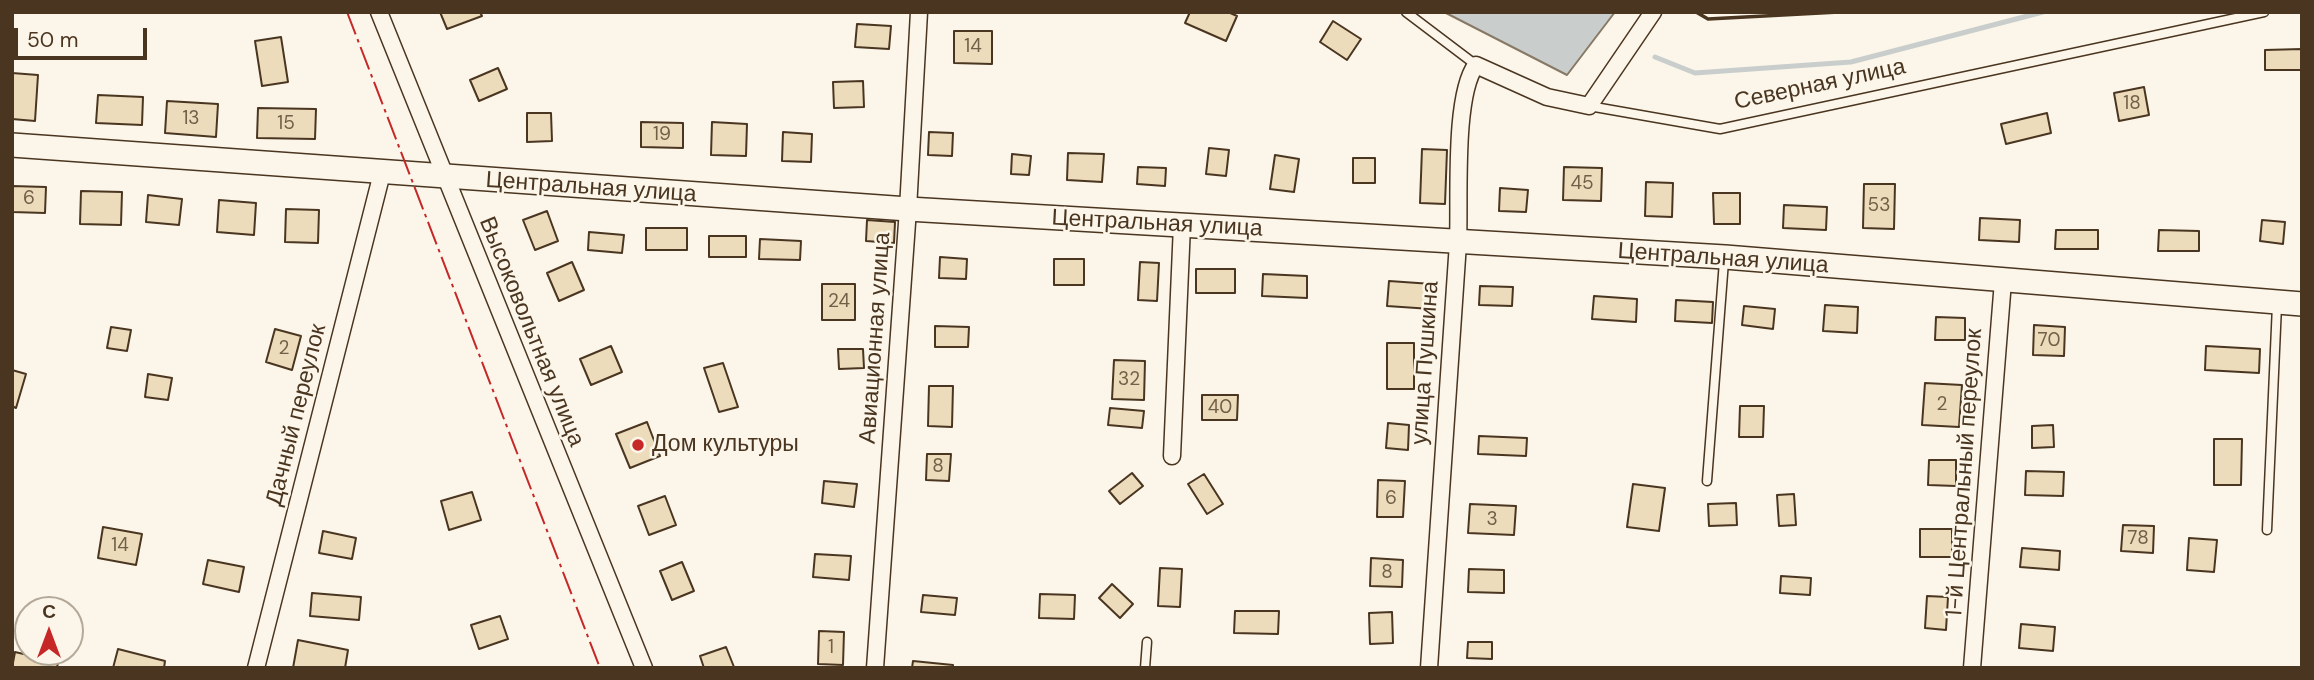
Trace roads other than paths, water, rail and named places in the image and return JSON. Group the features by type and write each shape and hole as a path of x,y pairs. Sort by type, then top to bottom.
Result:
{"street":[{"name":"Высоковольтная улица","path":"379,12 444,178 645,668"},
{"name":"Авиационная улица","path":"875,668 908,209 919,12"},
{"path":"1589,106 1653,12"},
{"name":"Северная улица","path":"1476,65 1546,97 1589,106"},
{"name":"улица Пушкина","path":"1429,668 1458,243 1463,100 1469,74 1476,65"},
{"name":"Центральная улица","path":"12,145 444,178 908,209 1725,257 2302,304"},
{"name":"Дачный переулок","path":"256,668 382,173"},
{"path":"1172,456 1182,225"},
{"name":"1-й Центральный переулок","path":"1972,668 2003,281"}],"lane":[{"name":"Северная улица","path":"1406,12 1476,65"},
{"name":"Северная улица","path":"1589,106 1720,129 2263,12"},
{"path":"1707,481 1725,257"},
{"path":"2267,530 2277,302"},
{"path":"1145,668 1147,642"}],"waterway":[{"path":"1655,57 1695,73 1851,62 2043,12"}],"place":[{"name":"Дом культуры","path":"638,445"}]}
